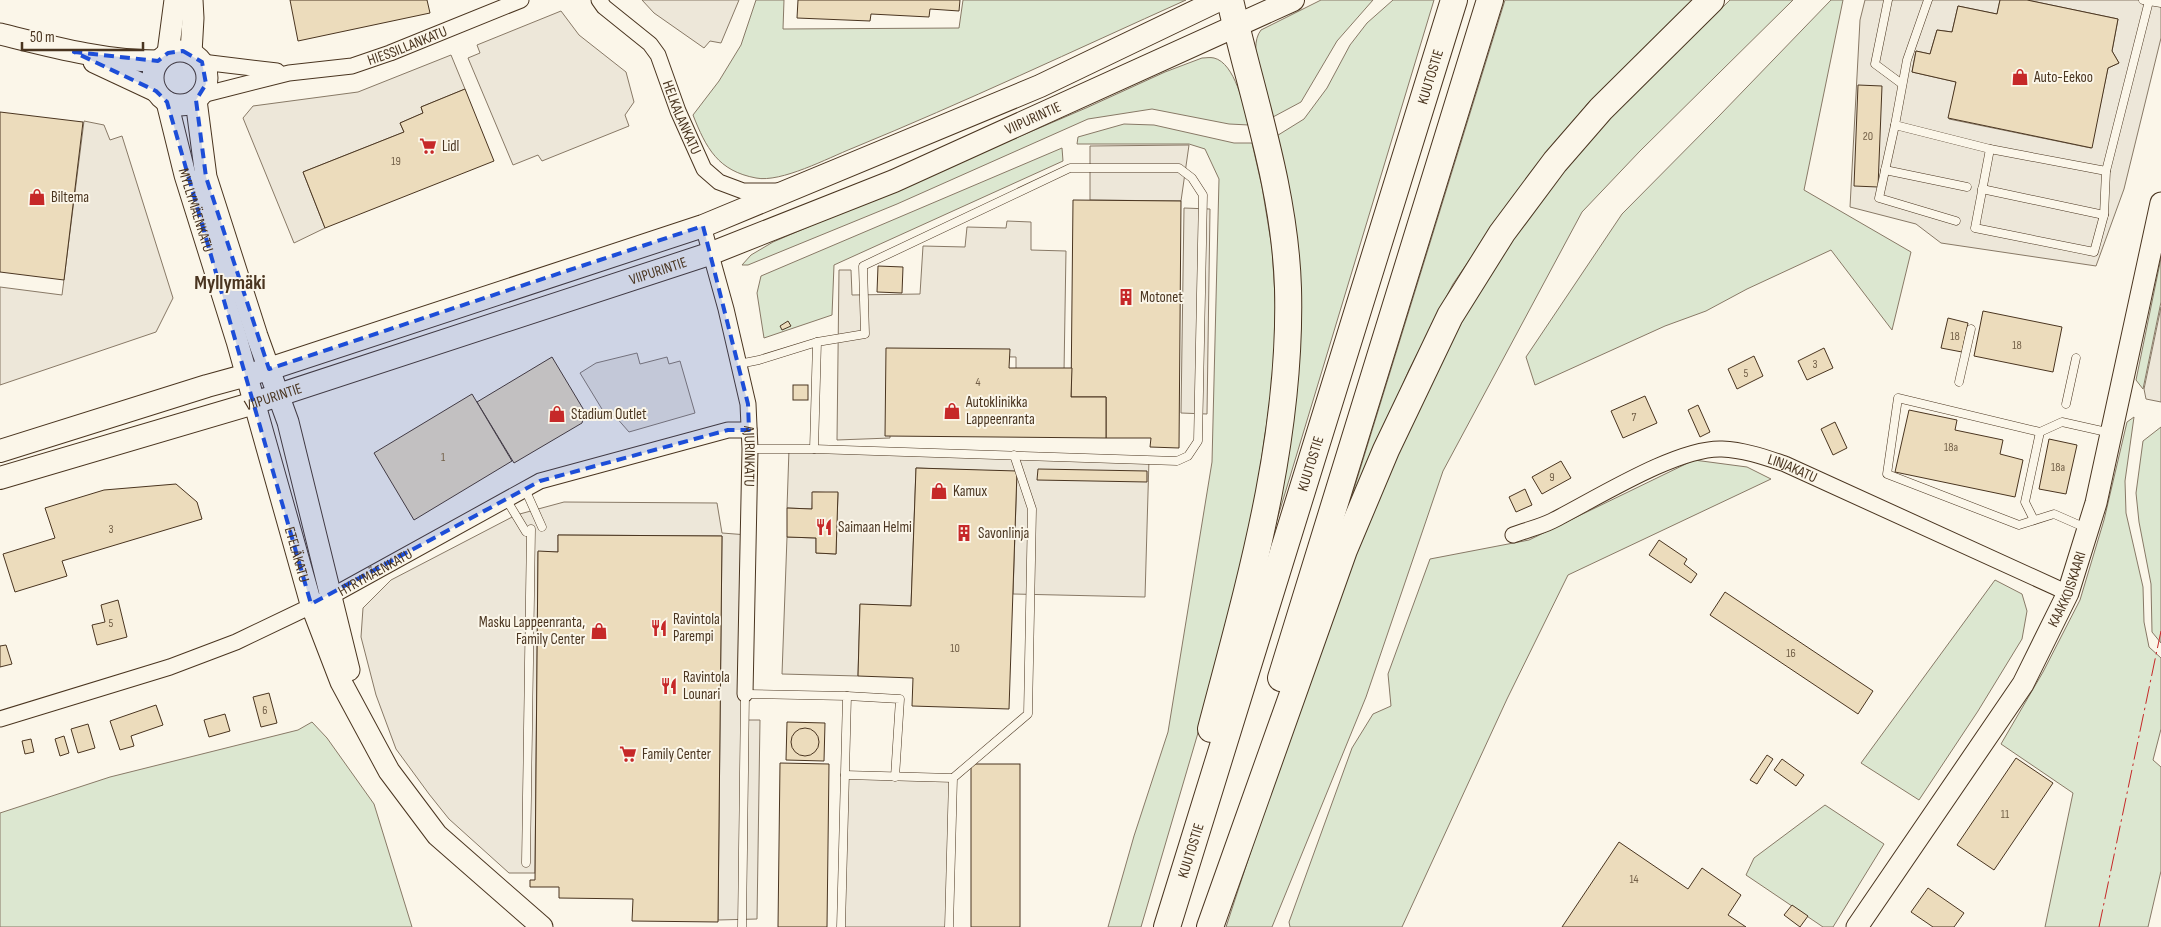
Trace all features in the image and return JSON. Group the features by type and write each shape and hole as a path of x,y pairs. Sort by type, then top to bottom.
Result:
{"highway":[{"path":"1157,927 1252,575 1276,456 1287,357 1288,287 1273,165 1230,0"},
{"name":"KUUTOSTIE","path":"1167,927 1454,0"},
{"path":"1204,927 1490,0"},
{"path":"1210,927 1344,550 1386,450 1450,316 1502,233 1554,162 1601,109 1711,0"}],"main road":[{"path":"162,96 153,76 164,57 175,0"},
{"path":"74,52 177,105 187,104 199,97 206,84 207,72 196,57 192,0"},
{"name":"VIIPURINTIE","path":"0,452 207,386 269,369 703,226 1040,86 1219,0"},
{"name":"VIIPURINTIE","path":"0,478 254,403 712,254 894,180 1292,0"},
{"path":"0,34 74,52 128,61 164,57 176,51 196,57"},
{"name":"MYLLYMÄENKATU","path":"162,96 247,375"},
{"name":"MYLLYMÄENKATU","path":"199,97 206,177 269,369"},
{"name":"KAAKKOISKAARI","path":"1858,927 2023,684 2068,593 2088,528 2112,433 2161,203"},
{"name":"ETELÄKATU","path":"269,369 288,422 321,601 341,682 389,771 437,835 542,927"},
{"name":"ETELÄKATU","path":"247,375 254,403 321,601"}],"street":[{"name":"HIESSILLANKATU","path":"199,97 289,73 352,66 390,54 521,0"},
{"name":"HELKALANKATU","path":"598,0 650,44 658,55 678,111 704,168 719,182 743,191 790,191"},
{"name":"HIESSILLANKATU","path":"196,57 289,73"},
{"name":"AJURINKATU","path":"703,226 726,309 748,404 750,449 745,694"},
{"name":"HYRYMÄENKATU","path":"0,720 170,667 236,642 321,601 540,481 728,430 749,430"},
{"name":"LINJAKATU","path":"1512,535 1550,522 1645,473 1695,451 1721,448 1748,452 1785,464 2068,593"}],"lane":[{"path":"1888,0 1876,64 1902,84"},
{"path":"1928,0 1907,60 1879,198 1956,221"},
{"path":"1990,149 1974,228 2094,252 2104,216 2106,171 2146,1 2161,3"},
{"path":"1895,125 1990,149 2106,171"},
{"path":"739,364 759,360 817,342 865,334 863,266 1070,168 1179,168 1192,178 1203,195 1198,441 1188,456 1177,461 814,449 750,449"},
{"path":"1885,170 1967,187"},
{"path":"1982,189 2104,216"},
{"path":"1959,382 1971,329"},
{"path":"814,449 817,342"},
{"path":"2066,404 2076,358"},
{"path":"2088,528 2054,514 2019,525 1887,474 1898,398 2040,432 2062,422 2112,433"},
{"path":"2034,520 2025,502 2040,432"},
{"path":"845,775 953,778 1028,714 1032,509 1014,455"},
{"path":"525,489 542,528"},
{"path":"506,499 528,531 526,863"},
{"path":"742,927 745,694 900,699 895,777"},
{"path":"841,927 847,696"},
{"path":"949,927 953,778"}],"highlighted area":[{"path":"183,51 202,62 206,84 196,100 206,177 269,369 703,226 748,404 749,430 728,430 540,481 311,604 167,102 156,91 74,52 158,61 168,53"}],"green space":[{"path":"756,0 784,0 783,29 959,28 963,0 1186,0 978,94 804,169 766,179 743,175 723,164 709,148 693,115 719,81 741,45"},
{"path":"1321,0 1373,0 1337,41 1301,102 1273,117 1259,72 1256,49 1257,38 1261,30"},
{"path":"1393,0 1434,0 1273,533 1283,469 1275,137 1304,119 1327,88 1350,45 1367,23"},
{"path":"1505,0 1696,0 1589,102 1513,196 1453,284 1409,370 1345,518"},
{"path":"1730,0 1793,0 1640,151 1582,212 1443,471 1366,697 1272,927 1226,927 1311,668 1377,501 1425,390 1470,304 1516,230 1607,120"},
{"path":"1831,0 1843,0 1804,190 1911,252 1892,330 1831,250 1747,289 1706,311 1665,326 1535,385 1526,357 1622,214"},
{"path":"1202,58 1214,58 1228,68 1238,87 1249,125 1229,124 1152,109 1088,119 897,204 748,265 742,265 751,255 773,242 1086,108 1165,72"},
{"path":"1124,124 1154,125 1234,143 1252,143 1262,187 1272,248 1277,329 1271,394 1255,503 1215,675 1141,927 1108,927 1134,836 1168,732 1212,462 1219,179 1205,149 1189,144 1077,144 1078,137"},
{"path":"1062,148 1063,161 834,265 832,315 764,338 757,293 761,276"},
{"path":"2161,258 2161,302 2143,389 2136,380"},
{"path":"2134,417 2125,481 2126,513 2143,587 2144,622 2149,647 2161,658 2161,729 2153,760 2161,767 2161,871 2148,927 2045,927 2073,793 2001,744 2043,672 2080,600 2104,520 2127,422"},
{"path":"2161,427 2161,643 2152,632 2151,584 2139,522 2136,493 2143,441"},
{"path":"1694,460 1747,467 1771,479 1568,575 1507,699 1402,927 1290,927 1289,922 1352,748 1373,714 1391,706 1388,674 1430,559 1529,540"},
{"path":"1995,580 2022,594 2027,611 2022,639 1978,711 1919,800 1861,763"},
{"path":"312,722 327,738 374,804 412,927 0,927 0,813 110,777 298,730"},
{"path":"1825,805 1884,844 1833,927 1823,927 1746,875 1754,858"}],"shaded area":[{"path":"642,0 739,0 721,43 710,41 704,48 654,13"},
{"path":"1865,0 2000,0 1997,14 1958,6 1952,32 1937,30 1930,54 1916,51 1912,72 1956,82 1949,119 2091,148 2108,68 2119,63 2112,51 2118,19 2027,0 2161,0 2161,38 2124,189 2096,266 1941,243 1916,224 1850,207 1860,20"},
{"path":"561,11 579,35 626,72 634,102 625,115 629,126 542,161 538,155 513,165 468,58 480,53 477,45"},
{"path":"451,55 465,89 421,107 423,113 400,123 404,132 303,172 325,228 294,243 243,118 253,106 358,92"},
{"path":"84,121 104,125 110,140 122,136 173,298 156,332 0,385 0,287 62,295"},
{"path":"1189,145 1181,201 1090,200 1090,146"},
{"path":"1184,208 1210,209 1207,414 1181,413"},
{"path":"1007,221 1031,222 1031,250 1066,251 1064,372 1016,371 1016,357 891,355 890,438 837,440 839,270 851,270 852,295 920,294 923,246 965,247 967,227 1006,228"},
{"path":"2161,307 2161,402 2146,399 2144,389"},
{"path":"637,353 640,364 667,357 669,364 680,361 695,413 629,432 615,416 608,419 580,373 596,363"},
{"path":"789,449 1149,459 1145,597 1013,594 1017,472 916,468 911,606 860,605 858,676 782,674 787,537 816,538 816,553 836,554 838,493 813,492 812,509 787,508"},
{"path":"564,502 717,503 722,533 748,535 745,720 760,720 757,919 718,920 722,536 558,535 558,552 538,552 535,873 509,873 449,819 396,749 376,695 361,637 363,608 391,580 516,515"},
{"path":"845,775 953,778 949,927 841,927"}],"building":[{"path":"290,0 427,0 430,13 298,41"},
{"path":"798,0 960,0 959,11 930,9 929,17 871,14 870,21 797,18"},
{"name":"Auto-Eekoo","path":"2000,0 2027,0 2118,19 2112,51 2119,63 2108,68 2092,148 1948,118 1956,82 1912,72 1916,51 1930,54 1937,30 1952,32 1958,6 1997,14"},
{"path":"1858,85 1882,86 1878,187 1854,186"},
{"name":"Lidl","path":"465,89 494,161 325,228 303,172 404,132 400,123 423,113 421,107"},
{"name":"Biltema","path":"0,112 83,122 64,280 0,272"},
{"name":"Motonet","path":"1073,200 1181,201 1179,448 1150,447 1151,438 1106,438 1106,397 1071,397"},
{"path":"878,266 903,267 902,293 877,292"},
{"path":"1983,311 2062,327 2053,372 1974,356"},
{"path":"1948,318 1968,323 1962,352 1941,348"},
{"path":"788,321 791,326 782,330 780,326"},
{"path":"886,348 1010,349 1009,368 1072,368 1071,397 1106,397 1106,438 885,436"},
{"path":"1824,348 1833,368 1807,380 1798,361"},
{"path":"1754,356 1763,376 1737,389 1728,369"},
{"path":"552,357 585,412 582,423 514,463 477,402"},
{"path":"793,385 808,385 808,400 793,400"},
{"path":"472,394 512,461 414,520 374,453"},
{"path":"1645,396 1657,423 1623,438 1611,411"},
{"path":"1698,405 1710,432 1700,437 1688,410"},
{"path":"1909,410 1957,420 1955,430 2003,440 2000,454 2023,460 2015,497 1895,472"},
{"path":"1835,422 1847,448 1833,455 1821,429"},
{"path":"2049,439 2077,445 2066,494 2039,489"},
{"path":"1561,461 1571,478 1542,494 1532,477"},
{"name":"Savonlinja","path":"916,468 1017,471 1009,709 912,706 913,678 858,676 860,604 911,606"},
{"path":"1038,469 1147,471 1147,482 1037,480"},
{"path":"176,484 197,502 202,519 62,561 67,576 15,592 3,554 55,538 45,508 104,490"},
{"path":"1525,489 1532,505 1516,512 1509,497"},
{"path":"812,492 838,492 836,554 816,553 816,538 787,537 787,508 812,509"},
{"name":"Family Center","path":"558,535 722,536 718,922 632,921 633,899 559,898 559,887 530,887 530,880 535,880 538,551 558,552"},
{"path":"1659,540 1687,559 1684,564 1697,574 1691,583 1649,555"},
{"path":"1725,592 1873,691 1858,714 1710,615"},
{"path":"118,600 127,637 97,645 92,625 105,622 101,605"},
{"path":"6,645 12,664 0,667 0,646"},
{"path":"269,693 277,723 261,727 253,697"},
{"path":"156,705 163,725 131,736 134,746 120,750 110,721"},
{"path":"225,714 230,731 209,737 204,720"},
{"path":"787,722 825,723 824,761 786,760"},
{"path":"88,724 95,748 78,753 71,729"},
{"path":"805,728 815,732 819,742 815,752 805,756 795,752 791,742 795,732"},
{"path":"64,736 69,753 60,756 55,739"},
{"path":"31,739 34,752 25,754 22,741"},
{"path":"1767,755 1773,759 1757,784 1750,780"},
{"path":"2016,758 2053,783 1994,870 1957,845"},
{"path":"1782,759 1804,775 1796,786 1774,770"},
{"path":"780,763 829,764 827,927 778,927"},
{"path":"971,764 1020,764 1020,927 971,927"},
{"path":"1619,842 1688,889 1702,868 1741,895 1728,915 1746,927 1562,927"},
{"path":"1928,888 1964,913 1954,927 1933,927 1911,912"},
{"path":"1792,905 1808,916 1800,927 1784,915"}],"power":[{"path":"2099,927 2161,631"}],"place":[{"name":"Auto-Eekoo","path":"2020,77"},
{"name":"Lidl","path":"428,146"},
{"name":"Biltema","path":"37,197"},
{"name":"Motonet","path":"1126,297"},
{"name":"Autoklinikka Lappeenranta","path":"952,411"},
{"name":"Stadium Outlet","path":"557,414"},
{"name":"Kamux","path":"939,491"},
{"name":"Saimaan Helmi","path":"824,527"},
{"name":"Savonlinja","path":"964,533"},
{"name":"Ravintola Parempi","path":"659,628"},
{"name":"Masku Lappeenranta, Family Center","path":"599,631"},
{"name":"Ravintola Lounari","path":"669,686"},
{"name":"Family Center","path":"628,754"}],"district":[{"name":"Myllymäki","path":"230,283"}]}
